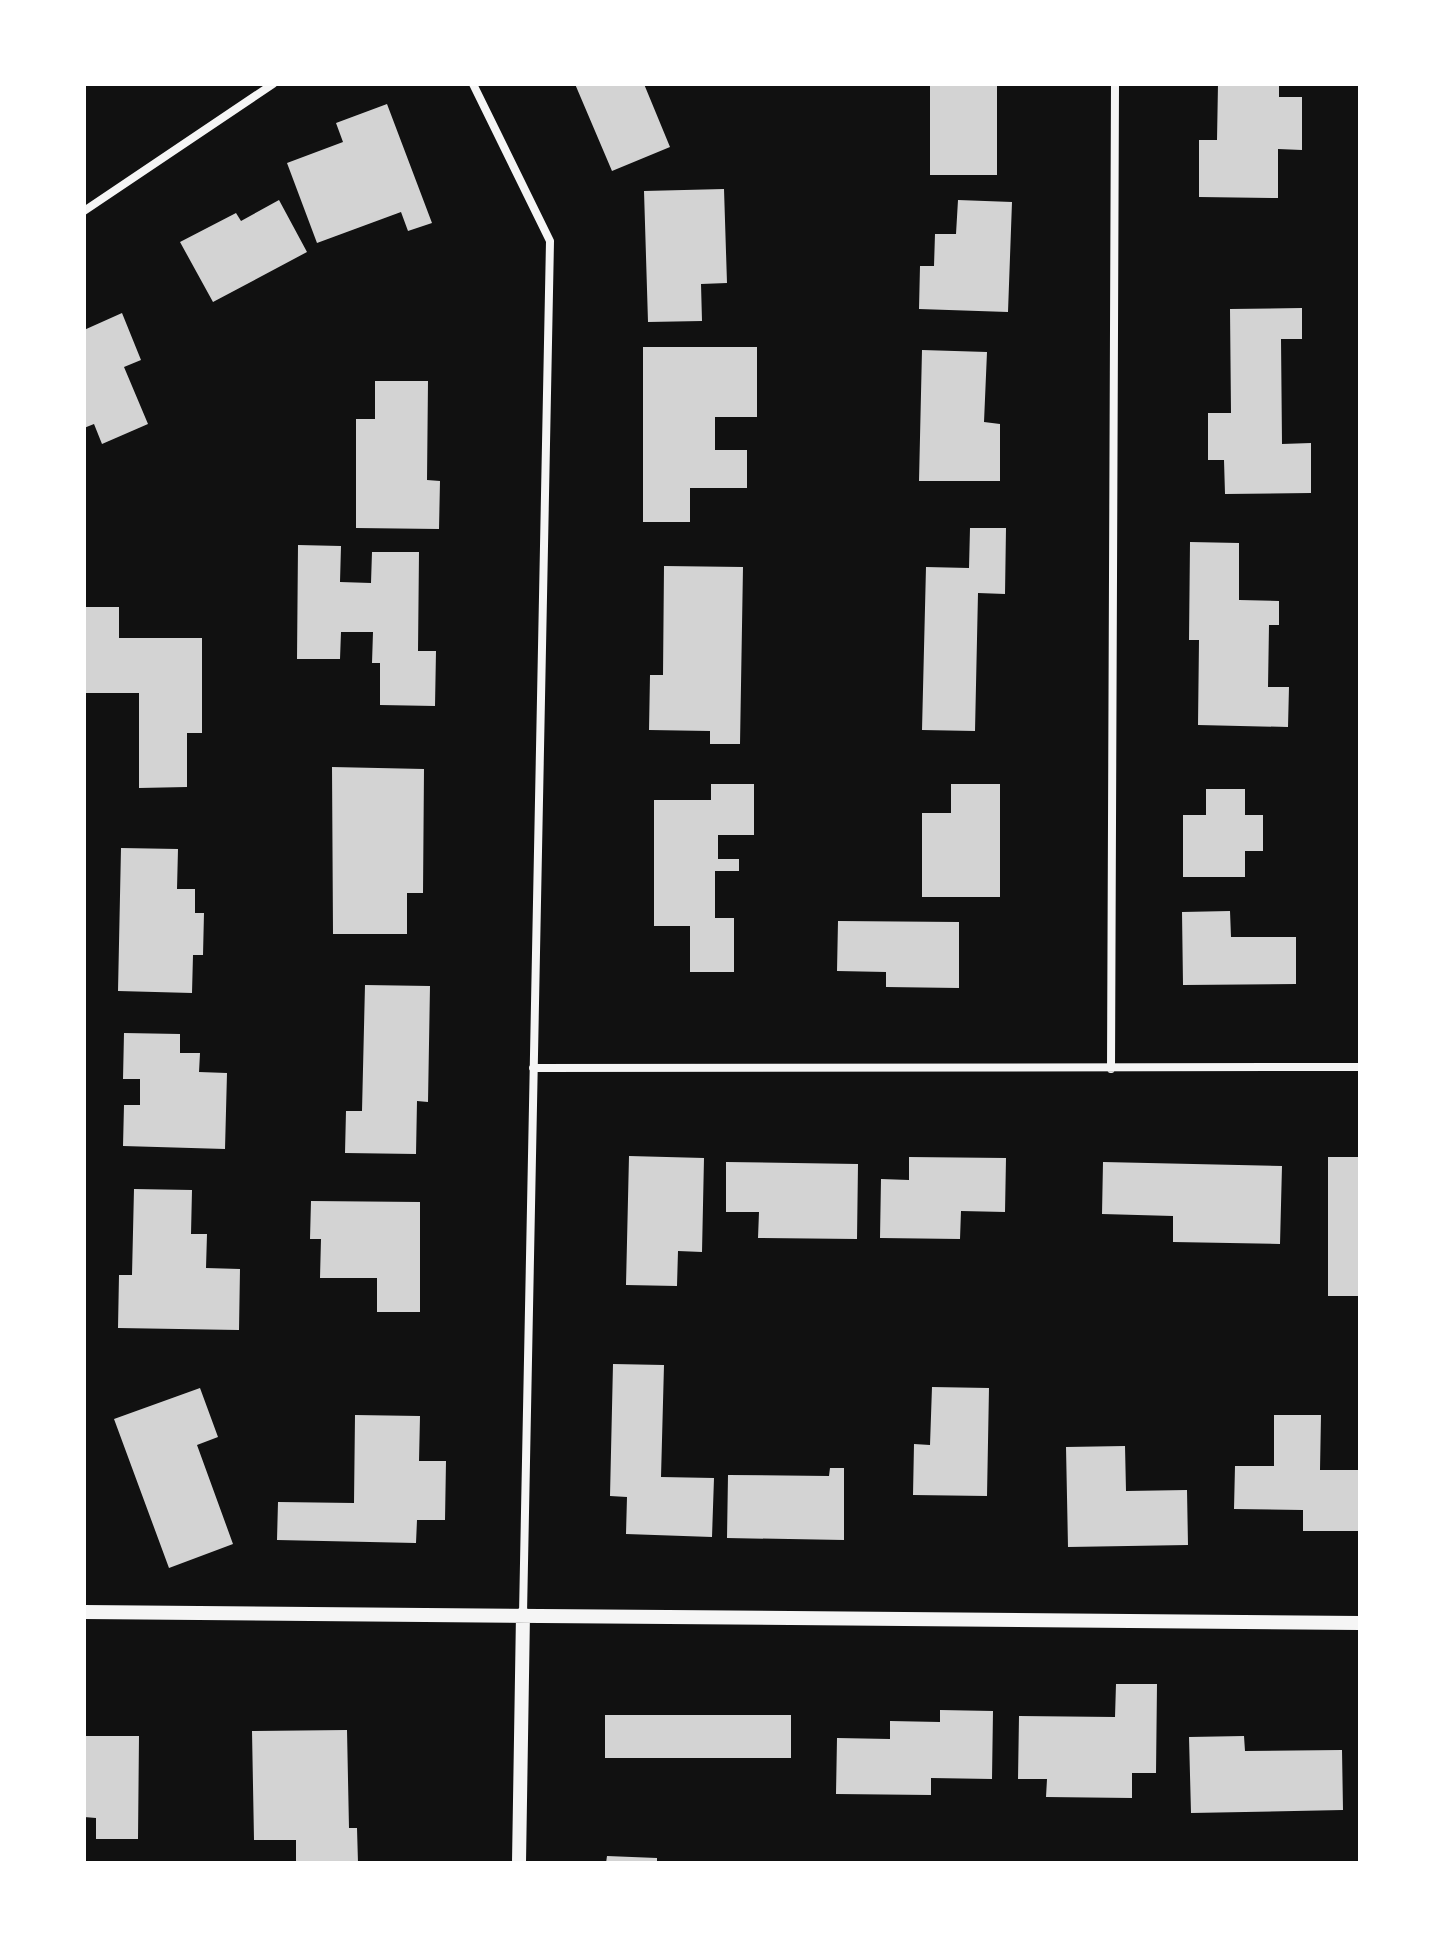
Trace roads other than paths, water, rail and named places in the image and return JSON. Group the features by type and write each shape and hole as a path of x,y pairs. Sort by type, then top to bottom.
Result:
{"street":[{"path":"84,211 273,84"},
{"path":"473,84 550,241 519,1863"},
{"path":"1111,1069 1115,84"},
{"path":"533,1068 1360,1067"},
{"path":"84,1612 1360,1623"}]}
